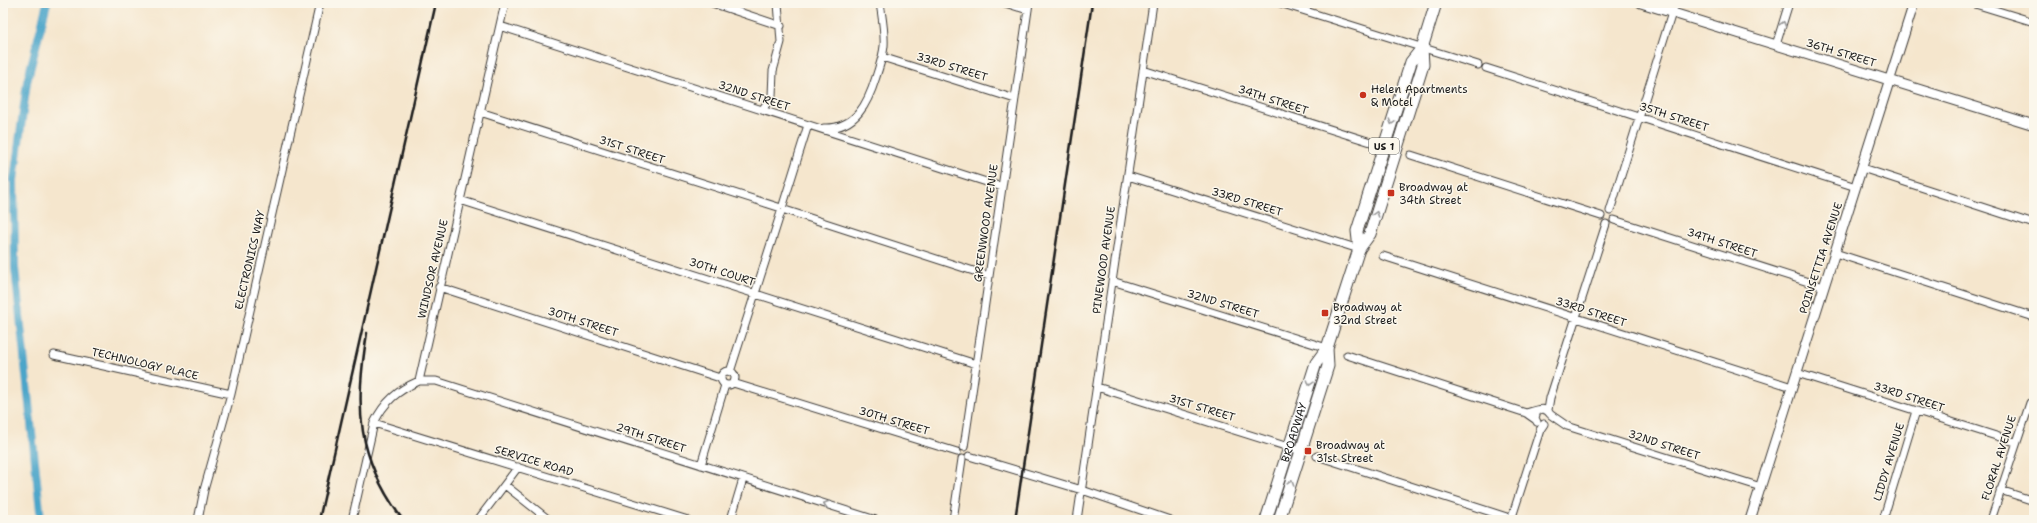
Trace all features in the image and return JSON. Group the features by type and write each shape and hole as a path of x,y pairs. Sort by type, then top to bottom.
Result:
{"main road":[{"name":"BROADWAY","path":"1266,520 1316,363 1327,348 1359,249 1370,234 1423,65 1422,48 1436,3"},
{"name":"BROADWAY","path":"1359,249 1357,231 1410,62 1422,48"},
{"name":"BROADWAY","path":"1279,520 1328,366 1327,348"}],"street":[{"name":"ELECTRONICS WAY","path":"198,520 231,394 320,3"},
{"name":"WINDSOR AVENUE","path":"419,381 439,287 505,3"},
{"path":"712,3 781,26"},
{"path":"762,110 772,96 773,71 781,42 781,26 778,3"},
{"path":"730,372 808,125 825,128 836,127 847,123 857,116 865,107 870,96 882,57 884,35 880,3"},
{"path":"1005,3 1029,7"},
{"name":"PINEWOOD AVENUE","path":"1077,520 1153,3"},
{"path":"1280,3 1478,65"},
{"name":"36TH STREET","path":"1641,3 2034,125"},
{"path":"1610,211 1675,3"},
{"path":"1776,45 1789,3"},
{"name":"POINSETTIA AVENUE","path":"1750,520 1914,3"},
{"path":"1972,3 2034,22"},
{"name":"GREENWOOD AVENUE","path":"964,446 1029,7"},
{"name":"32ND STREET","path":"500,26 1002,187"},
{"name":"33RD STREET","path":"882,57 1015,99"},
{"name":"35TH STREET","path":"1486,68 1856,187"},
{"name":"34TH STREET","path":"1143,70 1396,150"},
{"name":"31ST STREET","path":"480,112 989,276"},
{"path":"1411,155 1601,216"},
{"path":"1862,168 2034,224"},
{"name":"33RD STREET","path":"1128,176 1359,249"},
{"name":"30TH COURT","path":"460,200 976,364"},
{"path":"1604,211 1610,211 1614,215 1614,220 1610,224 1606,224 1602,221 1601,216 1604,211"},
{"name":"34TH STREET","path":"1614,220 1824,287"},
{"path":"1317,456 1513,520 1543,418 1606,224"},
{"path":"1835,253 2034,317"},
{"name":"33RD STREET","path":"1383,256 1792,387"},
{"name":"32ND STREET","path":"1112,281 1327,348"},
{"name":"30TH STREET","path":"439,287 720,378"},
{"name":"TECHNOLOGY PLACE","path":"54,354 231,394"},
{"name":"32ND STREET","path":"1347,355 1761,488"},
{"path":"724,372 730,372 735,376 733,383 725,385 720,378 724,372"},
{"name":"33RD STREET","path":"1797,373 2015,442"},
{"path":"352,520 374,422 390,398 405,387 419,381"},
{"name":"29TH STREET","path":"419,381 436,381 876,520"},
{"name":"30TH STREET","path":"733,383 957,452"},
{"path":"701,465 725,385"},
{"name":"31ST STREET","path":"1097,387 1301,450"},
{"name":"FLORAL AVENUE","path":"1991,520 2015,442 2032,403"},
{"name":"LIDDY AVENUE","path":"1883,520 1916,411"},
{"name":"SERVICE ROAD","path":"374,422 688,520"},
{"path":"962,460 958,456 957,452 959,448 964,446 969,450 970,456"},
{"path":"962,460 970,456 1082,490 1170,520"},
{"path":"953,520 962,460"},
{"path":"478,520 518,467"},
{"path":"732,516 743,479"},
{"path":"505,485 550,520"},
{"path":"2000,490 2034,501"}],"waterway":[{"path":"41,520 15,268 14,180 27,82 47,3"}],"railway":[{"path":"319,520 436,3"},
{"path":"1015,520 1092,3"},
{"path":"367,333 361,385 363,431 368,453 376,475 387,497 403,520"}],"place":[{"name":"Helen Apartments & Motel","path":"1363,95"},
{"name":"Broadway at 34th Street","path":"1391,193"},
{"name":"Broadway at 32nd Street","path":"1325,313"},
{"name":"Broadway at 31st Street","path":"1308,451"}]}
